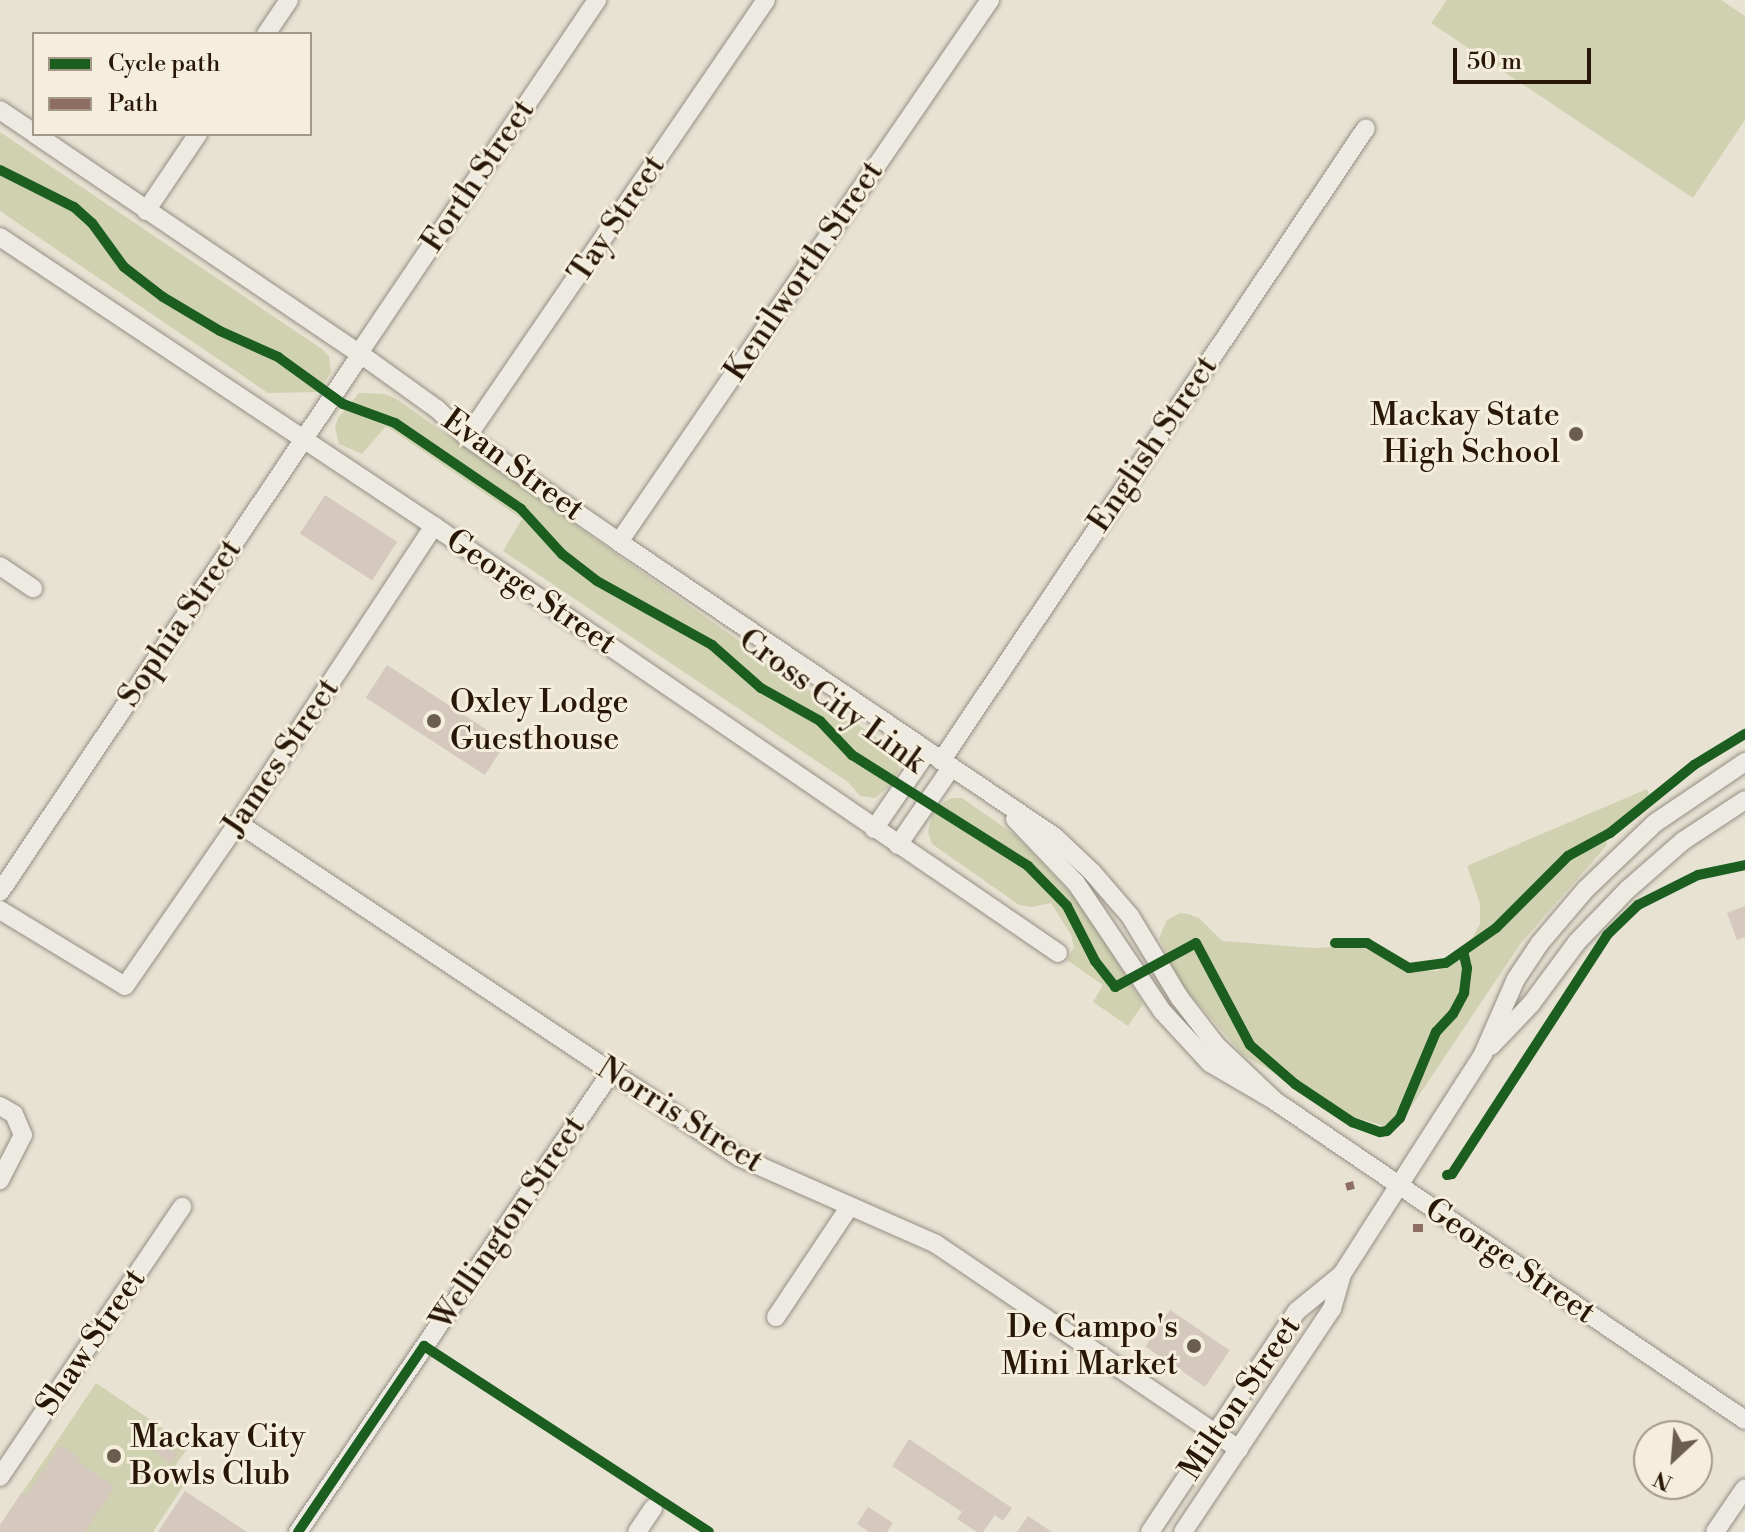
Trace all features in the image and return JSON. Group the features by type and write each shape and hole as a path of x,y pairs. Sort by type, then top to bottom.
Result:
{"street":[{"path":"267,32 289,0"},
{"name":"Forth Street","path":"360,354 597,0"},
{"name":"Tay Street","path":"467,437 766,0"},
{"name":"Kenilworth Street","path":"619,542 990,0"},
{"name":"Evan Street","path":"0,110 32,133"},
{"name":"English Street","path":"939,760 1366,128"},
{"name":"Evan Street","path":"37,136 360,354 437,409 467,437 619,542 1055,837 1092,872 1130,916"},
{"path":"146,211 197,136"},
{"name":"George Street","path":"0,237 434,526 1058,953"},
{"name":"Sophia Street","path":"0,892 360,354"},
{"name":"James Street","path":"0,910 125,986 238,823 434,526"},
{"path":"0,566 33,588"},
{"path":"874,829 939,760"},
{"path":"898,845 939,760"},
{"name":"Milton Street","path":"1150,1532 1297,1311 1342,1274 1483,1054 1516,979 1553,927 1621,853 1667,813 1745,762"},
{"name":"Evan Street","path":"992,797 1067,872 1110,929"},
{"name":"Milton Street","path":"1483,1054 1531,1004 1577,942 1627,890 1683,841 1745,800"},
{"name":"Norris Street","path":"238,823 610,1074 739,1157 936,1244 1239,1449"},
{"path":"1110,929 1130,916"},
{"name":"George Street","path":"1130,916 1207,1033 1275,1101"},
{"name":"George Street","path":"1110,929 1148,992 1184,1038 1218,1069 1275,1101 1745,1420"},
{"name":"Wellington Street","path":"298,1532 610,1074"},
{"path":"0,1106 14,1114 23,1135 0,1180"},
{"path":"776,1317 850,1206"},
{"name":"Shaw Street","path":"0,1477 182,1207"},
{"name":"Milton Street","path":"1183,1532 1332,1309 1342,1274"},
{"path":"1715,1532 1745,1488"},
{"path":"637,1532 653,1508"}],"green space":[{"path":"1447,0 1721,0 1745,16 1745,120 1693,198 1431,23"},
{"path":"0,132 322,349 329,356 331,372 319,392 268,393 0,211"},
{"path":"359,393 384,394 395,398 897,752 899,770 891,785 875,798 860,796 848,782 503,551 522,519 386,426 362,454 339,444 335,427 338,418"},
{"path":"1647,789 1649,795 1604,833 1607,845 1521,943 1407,1113 1385,1126 1348,1115 1243,1055 1182,985 1159,938 1167,920 1180,913 1199,918 1222,941 1313,948 1360,946 1406,970 1437,971 1462,957 1480,924 1480,904 1467,866"},
{"path":"951,798 962,798 1015,835 1081,904 1143,1004 1128,1026 1093,1002 1103,985 1067,960 1074,947 1071,935 1051,903 1032,907 1019,905 932,844 928,832 932,814"},
{"name":"Mackay City Bowls Club","path":"96,1383 189,1446 175,1466 190,1476 153,1532 0,1532 0,1526"}],"building":[{"path":"325,495 397,542 372,580 300,534"},
{"path":"387,665 506,742 485,775 366,698"},
{"path":"1745,906 1745,937 1737,940 1727,913"},
{"path":"1170,1310 1230,1350 1205,1387 1145,1346"},
{"path":"154,1437 178,1454 171,1463 147,1447"},
{"path":"909,1439 1012,1508 1003,1521 995,1515 983,1532 977,1532 957,1519 962,1512 892,1466"},
{"path":"60,1445 80,1458 78,1462 115,1487 85,1532 0,1532 0,1525 22,1492 27,1495"},
{"path":"185,1491 247,1532 158,1532"},
{"path":"868,1507 893,1523 887,1532 869,1532 857,1524"},
{"path":"1028,1516 1052,1532 1017,1532"}],"marked path":[{"path":"1349,1182 1351,1190"},
{"path":"1413,1228 1423,1228"}],"cycle path":[{"name":"Cross City Link","path":"0,170 74,207 92,223 124,267 163,297 220,331 278,357 343,404 395,423 521,509 562,554 597,581 712,645 761,688 820,721 852,755 1028,866 1067,906 1095,961 1115,987 1196,943 1250,1045 1295,1084 1352,1122 1380,1132 1387,1131 1400,1118 1436,1032 1453,1014 1464,993 1467,968 1463,951"},
{"path":"1335,943 1367,943 1409,968 1446,963 1496,928 1568,856 1610,833 1694,765 1745,734"},
{"path":"1447,1175 1452,1174 1607,935 1638,905 1698,875 1745,865"},
{"path":"298,1532 424,1346 709,1532"}],"place":[{"name":"Mackay State High School","path":"1576,434"},
{"name":"Oxley Lodge Guesthouse","path":"434,721"},
{"name":"De Campo's Mini Market","path":"1194,1346"},
{"name":"Mackay City Bowls Club","path":"114,1456"}]}
